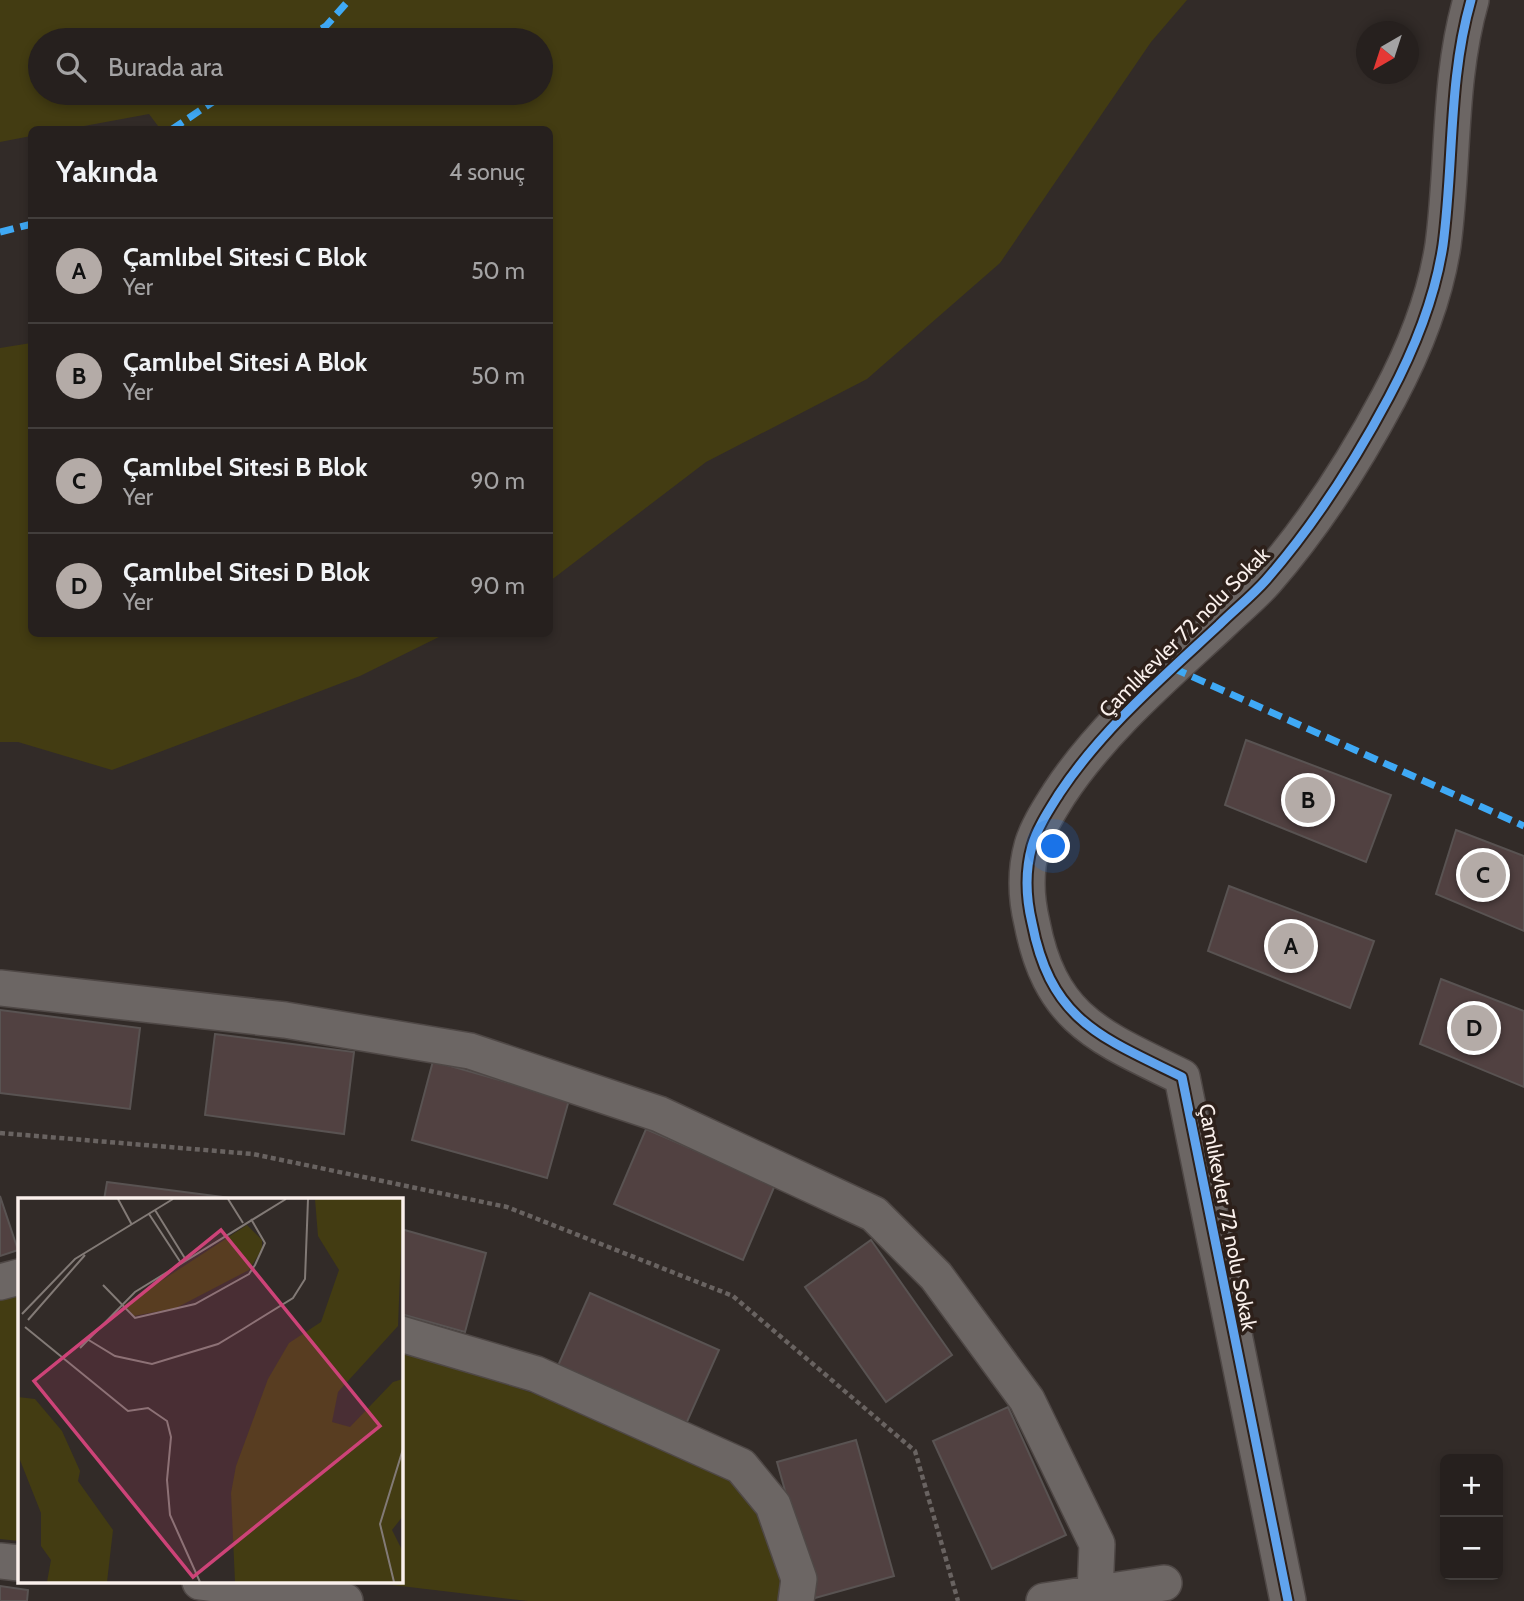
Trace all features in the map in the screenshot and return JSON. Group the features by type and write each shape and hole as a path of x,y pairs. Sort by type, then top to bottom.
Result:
{"street":[{"name":"Çamlıkevler 72 nolu Sokak","path":"1287,1601 1181,1077 1087,1027 1066,1005 1047,970 1033,933 1027,901 1027,873 1032,844 1046,814 1070,778 1107,734 1264,583 1304,534 1389,398 1413,348 1431,298 1443,246 1454,81 1471,0"},
{"path":"0,988 285,1020 470,1051 659,1114 874,1214 936,1276 1027,1400 1097,1544 1095,1594"},
{"path":"0,1282 18,1277"},
{"path":"402,1334 536,1374 741,1466 773,1505 799,1579 796,1601"},
{"path":"0,1561 18,1563"},
{"path":"1044,1601 1164,1583"},
{"path":"212,1584 292,1597 334,1600"}],"path":[{"path":"0,1133 253,1154 507,1207 733,1296 915,1451 958,1601"}],"shaded area":[{"path":"0,0 1187,0 1151,42 1000,263 867,379 706,462 553,579 553,126 158,126 149,114 84,126 28,126 28,137 0,142"},
{"path":"28,343 28,637 439,637 360,676 112,770 18,742 0,742 0,348"},
{"path":"18,1289 18,1541 0,1539 0,1295"},
{"path":"402,1350 630,1425 711,1462 752,1494 779,1554 783,1601 528,1601 384,1584 402,1584"}],"building":[{"path":"1246,740 1391,795 1366,862 1225,805"},
{"path":"1456,830 1524,856 1524,931 1436,894"},
{"path":"1229,886 1374,941 1350,1008 1208,951"},
{"path":"1441,979 1524,1011 1524,1087 1420,1044"},
{"path":"0,1010 140,1028 130,1109 0,1093"},
{"path":"215,1034 354,1052 344,1134 205,1115"},
{"path":"433,1061 569,1100 547,1178 412,1140"},
{"path":"646,1129 775,1185 743,1260 614,1204"},
{"path":"107,1182 231,1198 104,1198"},
{"path":"0,1196 18,1250 0,1256"},
{"path":"402,1229 486,1253 465,1332 402,1314"},
{"path":"871,1240 952,1355 886,1402 805,1287"},
{"path":"590,1293 719,1350 686,1424 557,1368"},
{"path":"1008,1407 1066,1535 992,1569 933,1441"},
{"path":"856,1440 894,1576 815,1598 777,1462"},
{"path":"0,1586 28,1590 27,1601 0,1601"}],"marked path":[{"path":"323,28 349,0"},
{"path":"177,126 208,105"},
{"path":"0,232 28,225"},
{"path":"1173,668 1524,826"}],"cycle path":[{"path":"1288,1601 1182,1077 1104,1037 1066,1004 1052,983 1041,956 1028,904 1028,865 1040,826 1076,770 1113,726 1255,592 1284,559 1348,469 1398,379 1422,323 1435,284 1443,245 1458,60 1471,0"}],"place":[{"name":"Çamlıbel Sitesi A Blok","path":"1308,800"},
{"name":"Çamlıbel Sitesi B Blok","path":"1483,875"},
{"name":"Çamlıbel Sitesi C Blok","path":"1291,946"},
{"name":"Çamlıbel Sitesi D Blok","path":"1474,1028"}]}
